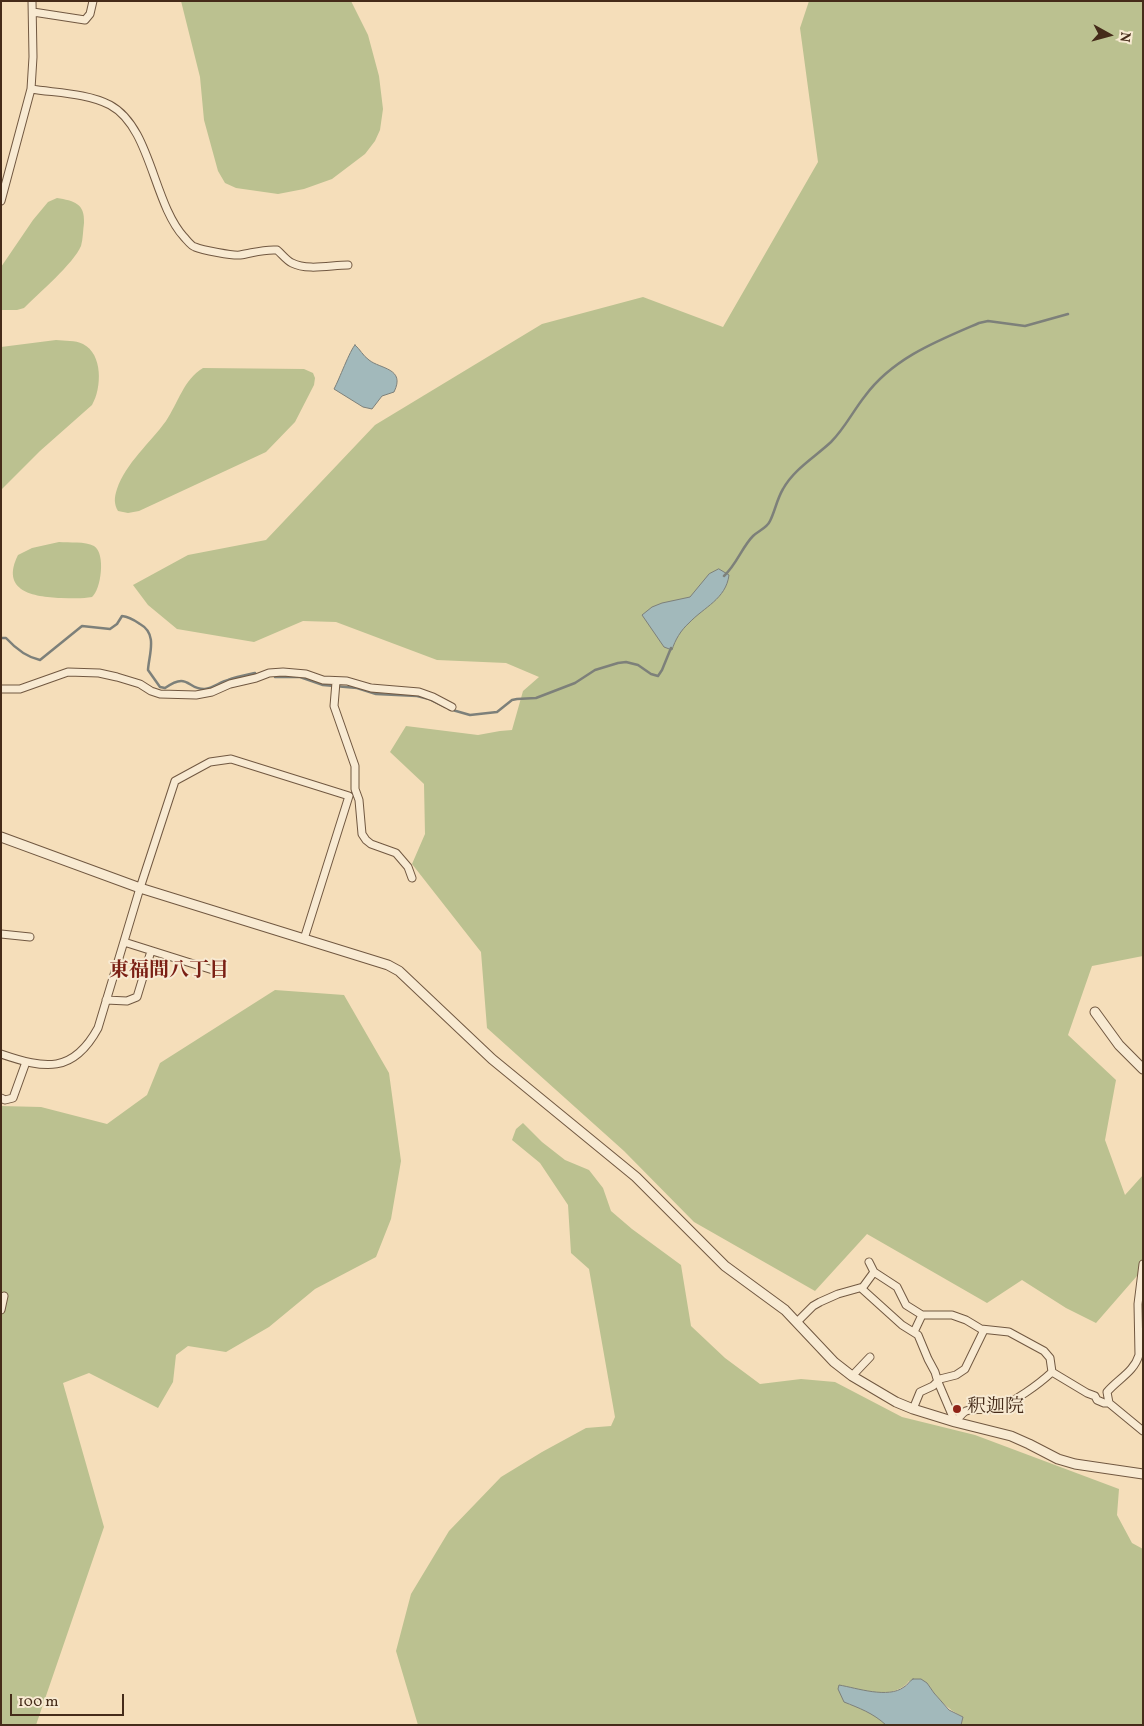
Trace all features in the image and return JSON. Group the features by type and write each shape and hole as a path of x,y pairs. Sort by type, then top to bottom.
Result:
{"street":[{"path":"1,201 31,89 32,1"},
{"path":"33,12 85,20 90,14 93,1"},
{"path":"31,89 98,101 110,106 123,116 136,135 174,224 193,247 233,256 264,249 277,250 287,260 304,266 348,265"},
{"path":"1,689 20,689 68,672 99,673 117,677 140,684 160,694 196,695 212,692 230,684 256,678 269,672 306,674 323,680 354,682 371,688 419,692 452,707"},
{"path":"336,682 334,706 356,766 355,789 359,800 362,834 371,844 396,853 408,867 412,878"},
{"path":"1,1054 42,1065 56,1064 80,1054 90,1042 98,1028 175,780 210,762 231,760 349,796"},
{"path":"304,939 349,796 355,789"},
{"path":"1,837 140,888 388,965 399,971 492,1059 636,1177 725,1266 785,1310 834,1362 868,1387 913,1409 1011,1436 1058,1459 1075,1464 1143,1474"},
{"path":"1,934 30,936"},
{"path":"124,942 216,970"},
{"path":"106,1000 127,1001 137,997 151,951"},
{"path":"1096,1012 1119,1045 1143,1069"},
{"path":"1,1098 6,1100 13,1098 26,1062"},
{"path":"869,1262 874,1272 897,1287 906,1305 922,1315 952,1315 984,1330 1009,1332 1044,1352 1050,1358 1052,1372"},
{"path":"1095,1396 1107,1392 1137,1362 1139,1354 1143,1264"},
{"path":"797,1322 813,1306 820,1302 838,1294 861,1288 874,1272"},
{"path":"861,1288 902,1325 918,1335 955,1422"},
{"path":"1,1310 4,1296"},
{"path":"914,1332 922,1315"},
{"path":"913,1409 920,1392 940,1379 956,1375 965,1369 984,1330"},
{"path":"852,1376 870,1357"},
{"path":"1052,1372 1088,1394 1095,1396 1097,1400 1109,1403 1143,1431"},
{"path":"955,1422 965,1412 994,1410 1003,1406 1038,1384 1052,1372"},
{"path":"1107,1392 1109,1403"}],"green space":[{"path":"181,1 351,1 368,35 379,76 383,109 380,130 375,141 365,154 332,179 304,189 278,194 236,188 225,183 218,171 204,120 200,77"},
{"path":"809,1 1143,1 1143,956 1092,966 1068,1035 1116,1080 1105,1140 1125,1195 1143,1175 1143,1269 1096,1323 1066,1308 1022,1280 987,1303 867,1234 815,1291 694,1222 624,1151 487,1028 481,952 412,864 425,834 424,784 390,752 406,726 478,735 512,730 523,691 539,677 506,663 437,660 336,622 303,621 254,642 177,629 148,605 133,585 188,555 266,540 375,425 542,324 643,297 723,327 818,162 800,28"},
{"path":"57,198 69,200 77,204 83,211 84,223 81,246 64,269 24,308 1,310 1,267 33,220 48,202"},
{"path":"56,340 73,341 83,344 90,349 94,355 99,372 98,390 92,405 40,451 1,490 1,347"},
{"path":"203,368 304,369 313,373 315,378 314,385 295,422 266,452 139,511 128,513 118,511 115,495 126,470 166,421 191,378"},
{"path":"59,542 86,543 98,550 101,563 100,580 92,597 61,598 40,596 22,590 16,584 13,577 18,555 32,548"},
{"path":"275,990 344,995 389,1073 401,1161 391,1219 376,1257 315,1289 269,1327 226,1352 188,1346 176,1355 173,1382 158,1408 89,1373 63,1383 104,1527 36,1725 1,1725 1,1106 41,1107 107,1124 147,1095 160,1063"},
{"path":"523,1123 542,1142 565,1160 589,1170 603,1188 611,1211 681,1265 691,1326 725,1358 760,1384 801,1379 835,1382 902,1417 975,1435 1119,1489 1117,1515 1132,1543 1143,1549 1143,1725 961,1725 963,1717 943,1703 927,1683 909,1681 901,1688 890,1692 878,1693 867,1691 849,1704 869,1712 886,1725 418,1725 396,1651 411,1594 449,1531 501,1477 586,1428 611,1426 615,1417 589,1269 571,1253 568,1205 540,1163 512,1140 516,1129"}],"water":[{"path":"355,345 367,358 390,370 397,378 394,392 382,396 372,409 363,407 334,389"},
{"path":"719,569 729,575 724,590 714,602 683,629 672,650 664,647 642,615 652,607 662,603 690,597 709,574"},
{"path":"913,1679 921,1679 927,1683 949,1710 963,1717 961,1725 886,1725 871,1714 844,1702 838,1689 839,1685 872,1692 890,1692 904,1687"}],"waterway":[{"path":"724,576 749,540 769,523 781,493 793,475 836,437 876,383 902,361 932,344 979,323 988,321 1025,326 1068,314"},
{"path":"1,638 6,638 22,652 40,660 82,626 110,629 117,624 122,616 136,621 146,628 149,633 151,645 148,670 160,687 165,688 173,683 183,681 199,689 205,689 231,679 255,673"},
{"path":"449,709 470,715 497,712 512,700 536,698 575,683 595,670 618,663 626,662 638,665 651,674 658,676 671,648"},
{"path":"275,677 300,677 323,685 357,688 376,694 417,696 429,699 445,707"}],"place":[{"name":"釈迦院","path":"957,1409"}],"district":[{"name":"東福間八丁目","path":"169,972"}]}
